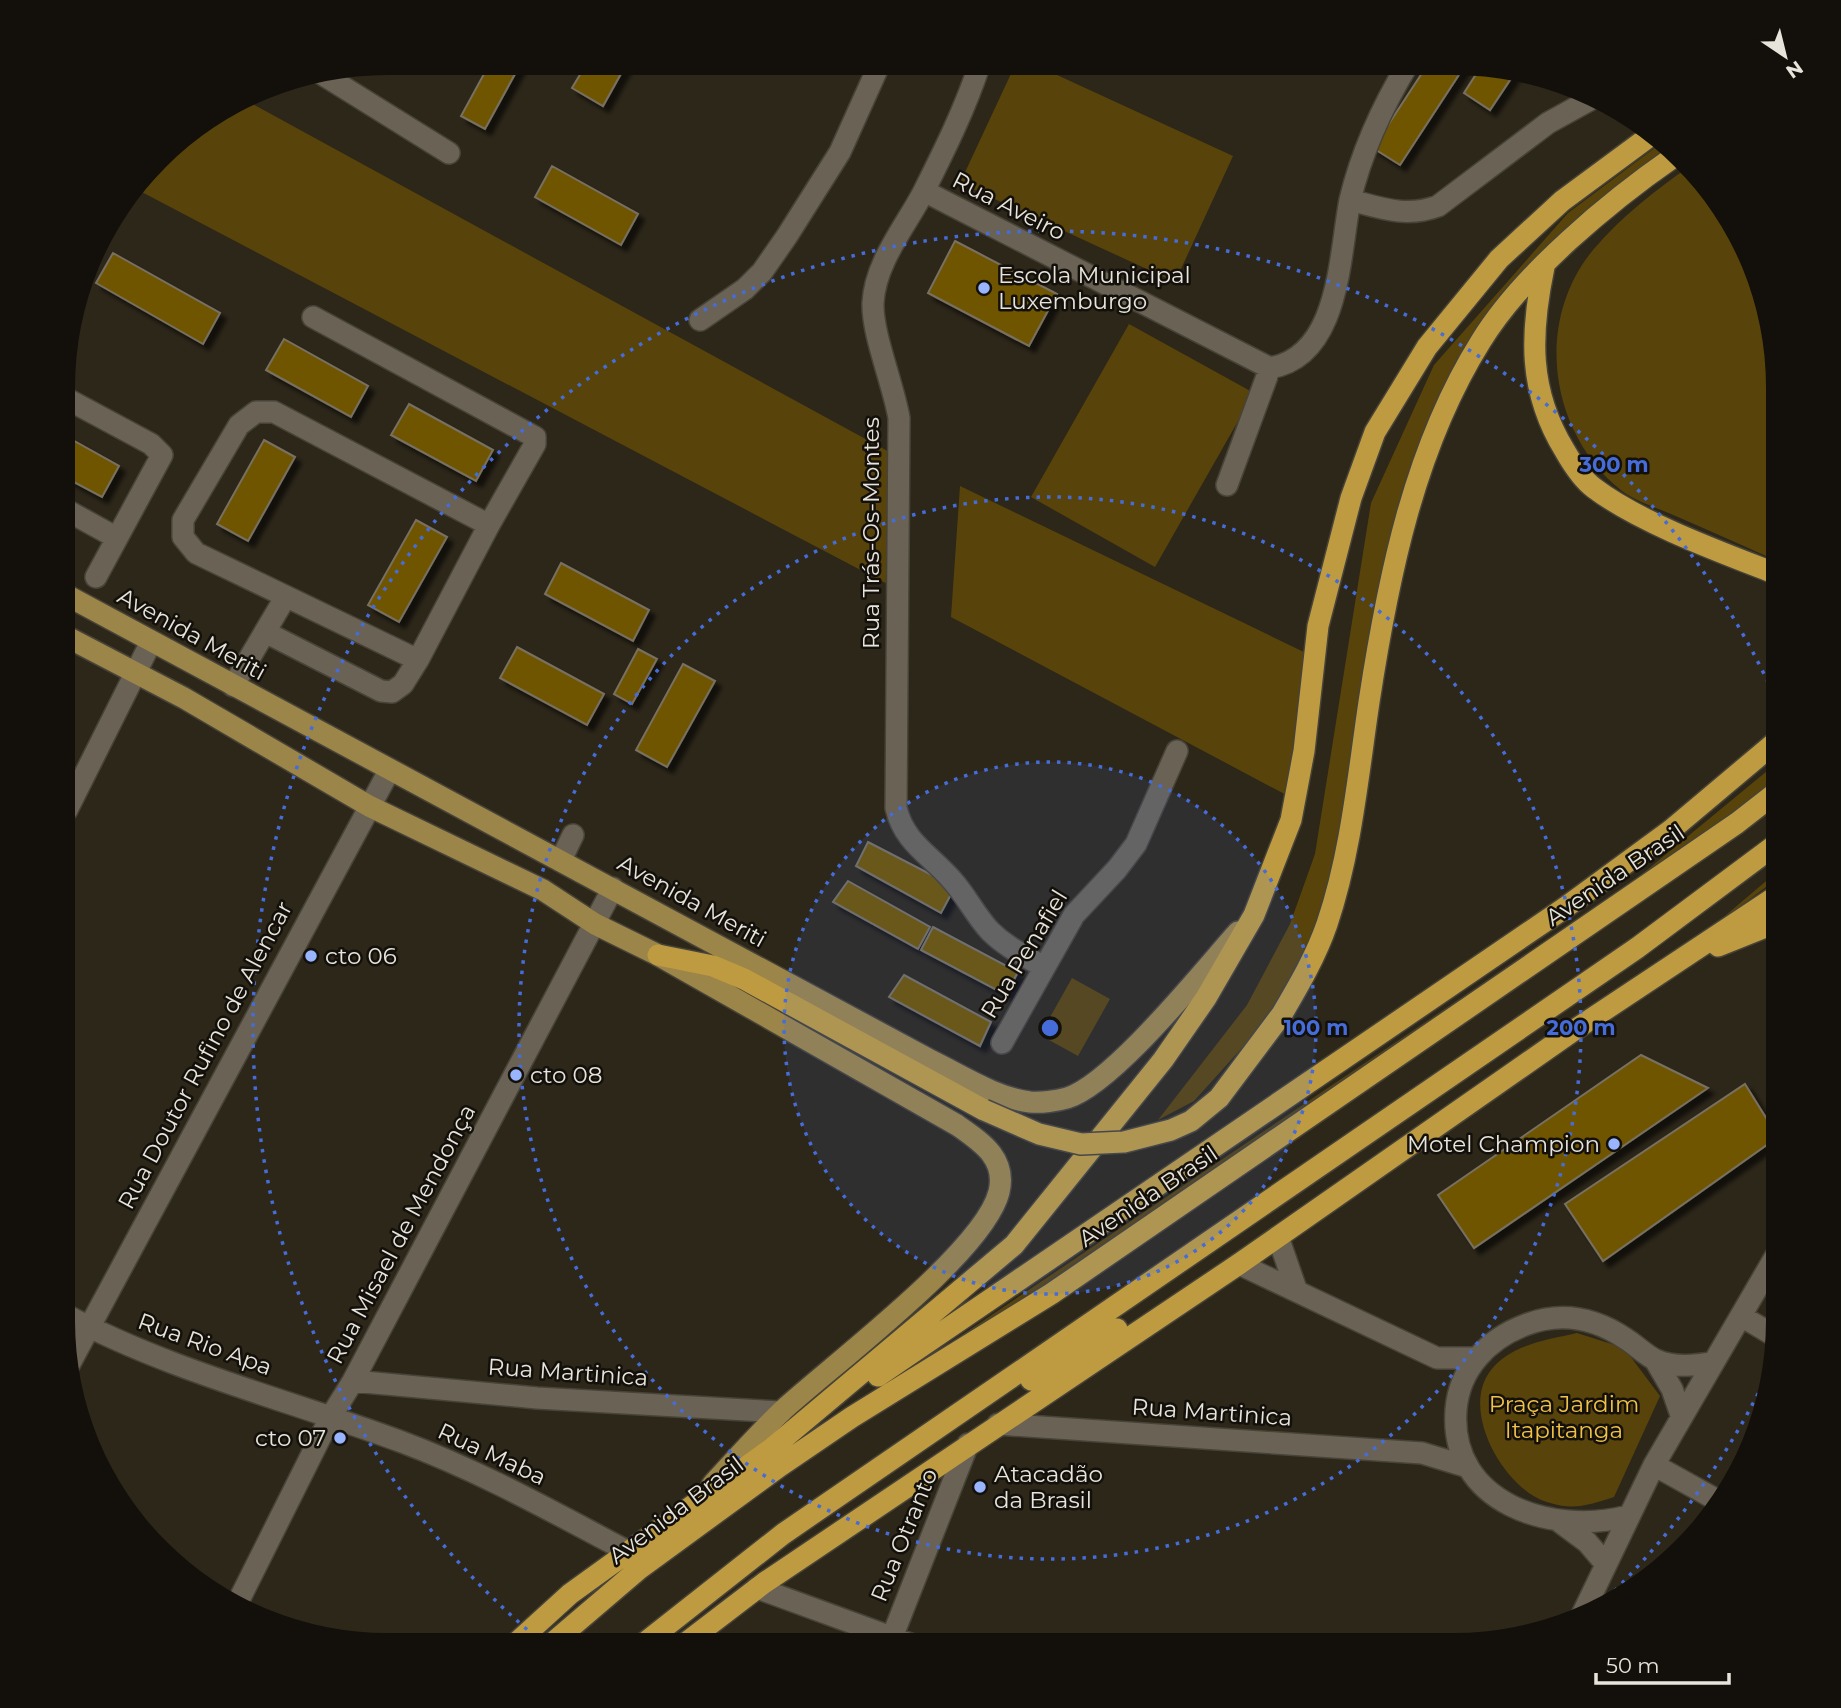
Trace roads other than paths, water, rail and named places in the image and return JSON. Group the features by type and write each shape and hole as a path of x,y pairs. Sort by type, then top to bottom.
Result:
{"highway":[{"path":"771,1449 1014,1245 1163,1060 1206,999 1254,915 1291,820 1304,751 1318,626 1351,498 1375,432 1427,347 1499,260 1562,201 1644,140"},
{"path":"658,955 713,966 744,979 984,1110 1039,1134 1081,1144 1124,1142 1171,1130 1191,1121 1219,1098 1282,1014 1304,976 1326,926 1344,864 1382,616 1425,458 1482,339 1544,267 1631,187 1669,160"},
{"path":"1544,267 1534,312 1534,357 1540,401 1550,428 1574,466 1593,488 1622,505 1718,551 1766,570"},
{"name":"Avenida Brasil","path":"527,1633 570,1594 700,1498 1566,907 1671,830 1766,749"},
{"name":"Avenida Brasil","path":"564,1633 639,1569 758,1482 852,1417 1051,1294 1726,831 1766,800"},
{"path":"657,1633 783,1534 1637,948 1766,852"},
{"path":"699,1633 757,1588 1239,1264 1664,970 1766,903"},
{"path":"1664,970 1766,927"},
{"path":"904,1452 964,1420 1133,1319 1213,1281"}],"main road":[{"name":"Avenida Meriti","path":"75,600 388,771 614,888 932,1061 1010,1098 1033,1102 1068,1098 1104,1075 1179,1001 1254,915"},
{"path":"75,641 138,673 369,806 543,890 595,924 658,955"},
{"name":"Avenida Brasil","path":"658,955 957,1125 987,1146 995,1157 999,1171 1000,1190 992,1210 965,1245 935,1277 781,1412 700,1498"}],"street":[{"path":"700,320 745,289 762,272 840,152 875,75"},
{"name":"Rua Trás-Os-Montes","path":"975,75 924,191 883,263 873,302 877,334 894,388 899,418 896,807 900,825 910,841 960,889 989,930 1007,946 1044,967"},
{"path":"1227,485 1263,366 1293,362 1301,357 1312,346 1328,318 1350,200 1370,135 1383,105 1401,75"},
{"path":"332,80 449,153"},
{"path":"1350,200 1408,213 1438,206 1548,123 1584,103"},
{"name":"Rua Aveiro","path":"924,191 1263,366"},
{"path":"265,632 381,691 392,692 403,684 418,660 535,444 535,437 530,431 313,317"},
{"path":"75,403 151,444 162,455 96,577"},
{"path":"418,660 196,553 183,537 183,520 239,425 256,412 274,412 489,525"},
{"path":"75,515 117,538"},
{"path":"233,687 285,598"},
{"path":"75,793 138,673 151,642"},
{"name":"Rua Penafiel","path":"1002,1042 1074,915 1117,869 1136,844 1177,751"},
{"name":"Rua Doutor Rufino de Alencar","path":"77,1349 388,771"},
{"path":"561,860 573,835"},
{"name":"Rua Misael de Mendonça","path":"241,1596 330,1418 353,1381 614,888"},
{"path":"1278,1237 1296,1289"},
{"path":"1239,1264 1437,1358 1476,1358"},
{"path":"1587,1603 1604,1562 1681,1415 1766,1273"},
{"path":"1741,1316 1766,1330"},
{"path":"1628,1516 1599,1522 1559,1521 1522,1511 1499,1499 1468,1468 1455,1438 1458,1391 1466,1370 1476,1358 1523,1326 1573,1317 1602,1324 1655,1360 1685,1365 1714,1362"},
{"name":"Rua Rio Apa","path":"75,1320 203,1374 330,1418"},
{"path":"1437,1358 1458,1391"},
{"path":"1655,1360 1672,1390 1681,1415"},
{"name":"Rua Martinica","path":"353,1381 537,1398 781,1412"},
{"name":"Rua Maba","path":"330,1418 430,1453 627,1551"},
{"name":"Rua Martinica","path":"998,1424 1422,1453 1468,1468"},
{"name":"Rua Martinica","path":"1422,1453 1455,1438"},
{"name":"Rua Otranto","path":"894,1633 968,1444"},
{"path":"1654,1465 1711,1497"},
{"path":"1559,1521 1587,1542 1604,1562"},
{"path":"757,1588 873,1633"}],"place":[{"name":"Escola Municipal Luxemburgo","path":"984,288"},
{"name":"cto 06","path":"311,956"},
{"name":"cto 08","path":"516,1075"},
{"name":"Motel Champion","path":"1614,1144"},
{"name":"cto 07","path":"340,1438"},
{"name":"Atacadão da Brasil","path":"980,1487"}],"park label":[{"name":"Praça Jardim Itapitanga","path":"1564,1417"}]}
